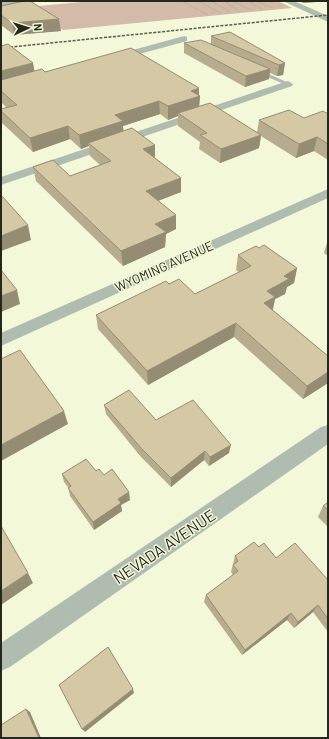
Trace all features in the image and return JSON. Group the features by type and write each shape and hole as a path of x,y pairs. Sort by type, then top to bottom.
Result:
{"street":[{"path":"1,3 24,1"},
{"path":"287,1 328,19"},
{"path":"107,60 187,40"},
{"path":"1,181 288,84"},
{"name":"WYOMING AVENUE","path":"1,340 328,193"},
{"name":"NEVADA AVENUE","path":"1,658 328,433"}],"lane":[{"path":"254,70 288,84"}],"path":[{"path":"182,1 208,15"},
{"path":"199,1 220,13"},
{"path":"211,1 230,12"},
{"path":"224,1 240,12"},
{"path":"231,1 252,10"},
{"path":"248,1 262,9"},
{"path":"255,1 273,8"}],"shaded area":[{"path":"93,1 278,1 292,8 63,30 27,7"}],"building":[{"path":"30,1 59,19 12,23 1,15 1,6"},
{"path":"230,32 285,63 279,65 211,36"},
{"path":"201,40 270,69 246,76 184,43"},
{"path":"8,44 33,63 1,71 1,46"},
{"path":"131,48 199,88 191,91 200,96 168,106 159,101 115,115 123,121 79,135 68,126 30,138 1,111 1,109 17,105 1,91 1,80 42,69 45,72"},
{"path":"210,103 261,135 221,149 200,135 207,133 178,113"},
{"path":"289,110 304,118 323,111 328,114 328,144 317,137 299,144 259,120"},
{"path":"132,128 155,145 143,149 181,178 146,191 176,215 155,224 166,232 121,251 33,167 53,160 70,176 111,161 88,143"},
{"path":"1,195 28,225 1,236"},
{"path":"264,245 297,268 284,276 289,279 267,291 275,297 264,303 328,356 328,372 307,386 236,323 147,371 96,315 166,281 169,284 179,279 195,294 251,266 238,255 256,246 259,248"},
{"path":"1,270 17,290 1,296"},
{"path":"20,350 64,411 1,445 1,359"},
{"path":"129,390 156,420 193,400 231,445 210,457 205,451 171,478 141,448 104,405"},
{"path":"86,459 96,471 99,469 104,475 112,469 129,492 118,499 121,503 93,522 68,488 71,486 62,474"},
{"path":"328,502 328,510 323,506"},
{"path":"1,526 28,573 1,591"},
{"path":"254,542 259,547 264,543 276,558 295,543 328,580 328,619 318,605 298,622 291,613 245,650 206,595 238,571 233,565 238,561 235,556"},
{"path":"108,647 133,689 82,729 59,685"},
{"path":"26,709 39,738 1,738 1,725"}],"railway":[{"path":"1,48 328,15"}]}
